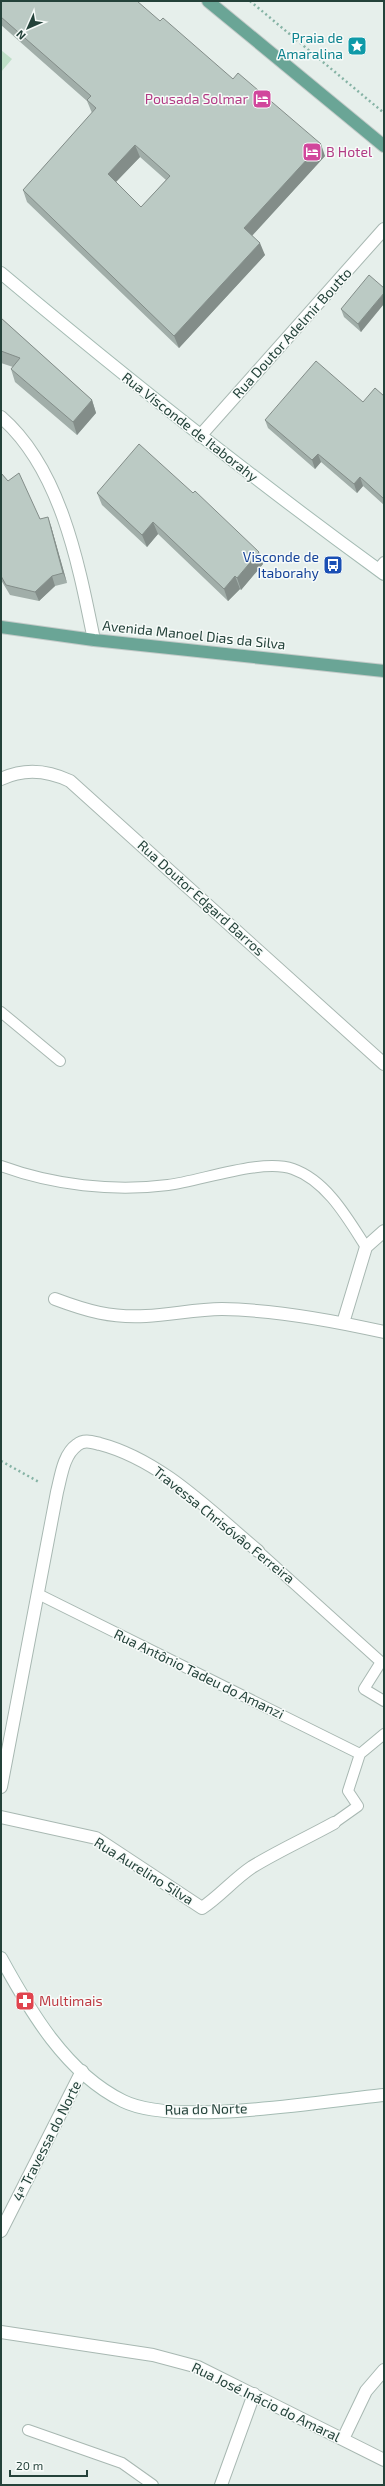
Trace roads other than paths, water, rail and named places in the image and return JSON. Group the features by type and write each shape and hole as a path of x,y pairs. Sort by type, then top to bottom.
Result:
{"main road":[{"path":"208,1 384,146"},
{"name":"Avenida Manoel Dias da Silva","path":"1,627 94,640 384,671"}],"street":[{"name":"Rua Doutor Adelmir Boutto","path":"200,436 384,229"},
{"name":"Rua Visconde de Itaborahy","path":"1,273 115,369 200,436 382,568"},
{"path":"1,417 28,448 49,478 61,510 94,640"},
{"name":"Rua Doutor Edgard Barros","path":"1,779 20,772 38,771 54,774 70,781 384,1064"},
{"path":"343,1323 366,1248 384,1231"},
{"path":"55,1299 92,1312 120,1317 221,1309 263,1312 343,1323 384,1332"},
{"name":"Travessa Chrisóvâo Ferreira","path":"1,1788 57,1492 66,1459 78,1444 86,1441 121,1450 163,1474 258,1551"},
{"name":"Rua Aurelino Silva","path":"1,1817 96,1838 202,1908 216,1899 229,1885 252,1868 334,1823"},
{"name":"Rua do Norte","path":"2,1962 34,2016 82,2071 102,2089 124,2102 148,2109 178,2112 237,2110 384,2095"},
{"name":"4ª Travessa do Norte","path":"1,2231 82,2071"},
{"name":"Rua José Inácio do Amaral","path":"1,2332 152,2355 198,2367 384,2460"},
{"path":"343,2439 366,2391 384,2370"},
{"path":"221,2485 254,2394"}],"lane":[{"path":"1,1012 60,1061"},
{"path":"1,1166 49,1178 112,1189 168,1185 251,1168 274,1166 292,1168 307,1176 327,1192 343,1212 366,1248"},
{"name":"Travessa Chrisóvâo Ferreira","path":"258,1551 381,1662 364,1689 384,1701"},
{"name":"Rua Antônio Tadeu do Amanzi","path":"38,1594 360,1754"},
{"path":"334,1823 358,1806 348,1791 360,1754 384,1734"},
{"path":"28,2430 122,2463 152,2485"}],"place":[{"name":"Praia de Amaralina","path":"357,46"},
{"name":"Pousada Solmar","path":"262,99"},
{"name":"B Hotel","path":"312,152"},
{"name":"Visconde de Itaborahy","path":"333,565"},
{"name":"Multimais","path":"25,2001"}]}
